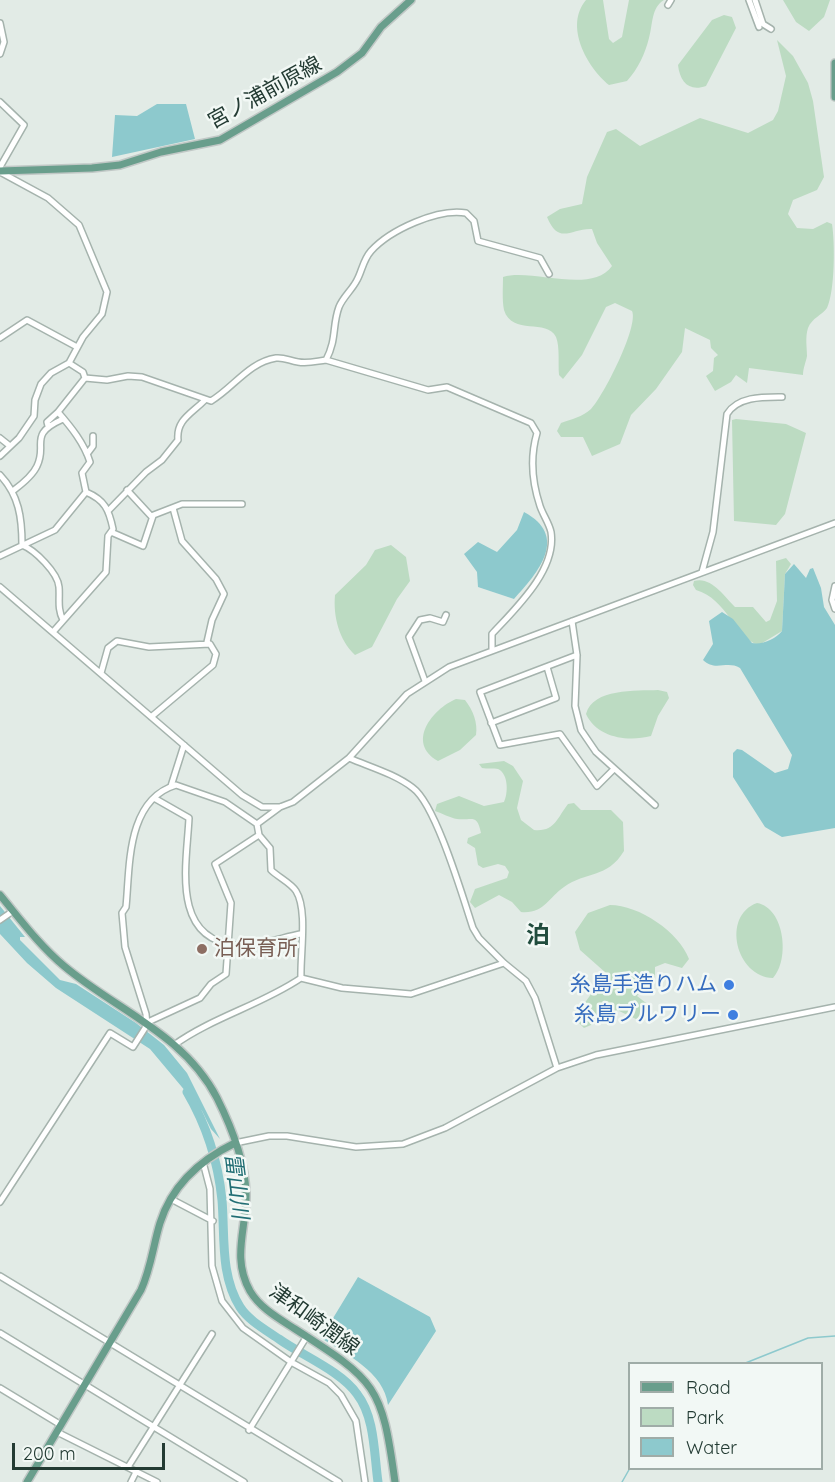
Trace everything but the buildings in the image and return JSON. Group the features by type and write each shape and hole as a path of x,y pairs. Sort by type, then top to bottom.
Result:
{"main road":[{"name":"宮ノ浦前原線","path":"0,170 92,168 120,165 161,152 220,140 337,72 362,53 381,27 411,0"},
{"path":"835,63 835,97"},
{"name":"津和崎潤線","path":"0,895 12,912 64,966 174,1045 199,1071 216,1095 235,1143 245,1177 245,1212 239,1240 241,1263 249,1289 258,1303 354,1368 376,1395 385,1416 395,1482"},
{"path":"27,1482 146,1279 161,1222 182,1181 205,1160 235,1143"}],"street":[{"path":"749,0 759,27"},
{"path":"755,0 763,24 771,29"},
{"path":"0,23 4,42 0,54"},
{"path":"0,102 24,125 0,170 48,198 74,219 82,231 107,292 102,314 69,363 51,373 41,384 35,400 34,416 0,456"},
{"path":"326,360 335,338 340,304 357,281 370,252 398,232 425,219 444,214 466,213 474,221 478,241 540,258 549,274"},
{"path":"0,338 27,320 77,348"},
{"path":"85,378 107,380 128,376 142,377 174,386 211,401 223,394 254,366 265,360 280,357 309,363 326,360 428,390 447,387 534,425 537,433 532,448 533,474 539,505 550,528 550,549 528,595 492,634 492,649"},
{"path":"69,363 83,372 85,378"},
{"path":"14,490 37,466 39,443 47,424 85,378"},
{"path":"702,572 713,532 727,414 735,404 759,397 782,397"},
{"path":"109,510 127,490 162,460 178,440 177,428 181,422 205,400"},
{"path":"58,412 77,434 90,462 82,473 86,492"},
{"path":"34,416 47,424 63,419"},
{"path":"87,454 93,446 93,436"},
{"path":"0,438 10,446"},
{"path":"0,475 14,490 22,529 22,545"},
{"path":"127,490 146,514 153,516 182,504 242,504"},
{"path":"53,632 106,572 108,536 111,532 109,510 96,496 86,492"},
{"path":"0,556 55,530 86,492"},
{"path":"151,717 213,665 216,654 207,642 212,620 224,594 216,579 182,542 173,508"},
{"path":"111,532 143,546 153,516"},
{"path":"257,824 280,807 293,802 349,758 399,702 425,681 492,649 835,523"},
{"path":"22,545 38,557 57,579 58,611 63,620"},
{"path":"835,586 832,592 835,609"},
{"path":"0,587 253,803 262,807 280,807"},
{"path":"425,681 409,637 420,620 430,618 442,622 446,615"},
{"path":"572,621 577,655 575,706 577,720 589,744 655,805"},
{"path":"101,673 108,648 117,641 148,647 207,642"},
{"path":"577,655 480,692 500,745 562,735 599,786 615,769"},
{"path":"491,723 556,698 547,667"},
{"path":"171,786 184,745"},
{"path":"349,758 410,785 420,795 446,848 473,928 479,938 526,981 534,998 557,1068"},
{"path":"147,1024 125,947 122,913 126,907 132,838 154,798 171,786 179,786 222,801 257,824 259,835 270,848 271,870 297,893 303,915 300,934 303,953 301,978 286,989 236,1011 174,1045"},
{"path":"154,798 189,818 187,904 197,924 206,933 229,944 244,945 300,934"},
{"path":"0,1202 110,1033 133,1047 147,1024 200,998 211,984 226,974 231,903 215,864 259,835"},
{"path":"0,920 12,912"},
{"path":"301,978 342,988 411,994 504,963"},
{"path":"235,1143 269,1136 287,1136 356,1147 403,1144 445,1128 557,1068 612,1051 835,1008"},
{"path":"205,1160 213,1221 212,1266 222,1301 243,1328 291,1362 329,1383 347,1402 358,1428 365,1482"},
{"path":"171,1199 213,1221"},
{"path":"0,1276 249,1430 339,1482"},
{"path":"0,1333 244,1482"},
{"path":"128,1467 212,1334"},
{"path":"249,1430 307,1336"},
{"path":"0,1388 62,1425"},
{"path":"57,1432 157,1482"},
{"path":"131,1482 136,1472"}],"green space":[{"path":"586,0 603,0 609,39 613,43 622,37 629,0 664,0 655,12 643,55 627,81 609,85 586,57 581,46 577,22"},
{"path":"783,0 830,0 824,17 809,31 796,22"},
{"path":"724,15 732,17 736,28 706,86 695,88 686,84 678,65 712,20"},
{"path":"777,40 793,56 808,83 813,101 824,177 817,190 793,200 788,214 797,228 813,229 827,222 832,224 833,232 834,267 830,300 827,308 808,328 807,356 803,375 749,368 747,383 736,375 731,382 715,391 706,376 713,371 714,358 718,355 711,348 710,340 685,328 682,352 656,389 631,415 620,444 592,456 583,437 561,437 557,431 561,423 584,414 596,402 611,377 625,345 633,319 632,311 615,303 606,307 582,355 563,379 559,375 557,341 552,331 514,323 508,318 503,306 503,277 515,275 590,279 602,274 612,266 597,243 592,229 561,233 556,231 547,217 560,209 582,204 587,177 607,132 616,129 640,146 700,118 748,133 773,120 778,111 786,76"},
{"path":"732,420 786,424 806,433 785,514 776,525 734,521"},
{"path":"391,545 406,557 410,581 397,599 372,647 355,655 349,649 338,627 335,595 366,565 375,550"},
{"path":"786,558 791,564 785,574 782,631 759,645 751,642 715,601 696,590 693,585 694,581 700,580 712,584 735,607 753,607 766,622 770,620 777,601 776,561"},
{"path":"627,691 667,692 669,698 658,716 651,736 623,738 605,733 591,722 586,714 597,699 606,695"},
{"path":"456,699 465,700 470,708 476,721 476,735 460,750 438,761 429,754 424,745 423,736 431,718"},
{"path":"504,761 513,766 523,781 517,808 521,820 534,830 547,829 558,819 568,804 574,803 581,810 611,810 623,822 624,851 611,866 572,882 540,908 529,912 521,912 512,902 499,895 475,908 470,902 475,889 507,878 509,872 505,866 498,864 483,868 478,865 475,848 467,843 468,838 481,833 476,820 454,818 435,811 437,804 459,796 484,806 504,802 507,789 504,775 498,769 482,768 479,764"},
{"path":"757,903 774,914 782,936 782,959 773,978 760,975 750,968 742,957 738,945 736,932 739,920 746,910"},
{"path":"610,905 633,910 657,922 677,939 689,959 682,968 665,963 655,967 655,977 637,996 650,1006 646,1017 638,1020 617,1010 605,1019 584,1028 578,1022 579,1011 606,973 580,950 575,932 588,913"}],"water":[{"path":"157,104 186,104 195,139 112,157 115,115 137,116"},
{"path":"524,512 538,522 545,532 547,543 540,566 514,599 478,587 477,572 464,554 478,542 497,552 517,530"},
{"path":"794,564 806,578 810,569 813,568 821,588 824,607 835,625 835,828 782,837 765,827 733,777 733,753 737,749 742,750 775,773 788,769 792,755 740,668 730,665 712,665 703,660 713,644 709,621 722,612 733,619 752,643 773,639 782,631 785,574"},
{"path":"0,906 25,937 20,937 20,940 60,980 76,984 136,1023 164,1045 187,1073 220,1139 211,1129 202,1111 150,1049 56,988 27,963 0,934"},
{"path":"358,1277 430,1317 436,1331 388,1405 385,1393 372,1374 321,1338"}],"waterway":[{"name":"雷山川","path":"187,1092 206,1131 218,1171 226,1269 234,1295 243,1312 252,1320 341,1378 357,1394 363,1403 370,1425 378,1482"},
{"path":"748,1362 808,1338 835,1336"},
{"path":"622,1482 629,1470"}],"place":[{"name":"泊保育所","path":"202,949"},
{"name":"糸島手造りハム","path":"729,985"},
{"name":"糸島ブルワリー","path":"733,1015"}],"district":[{"name":"泊","path":"538,936"}]}
